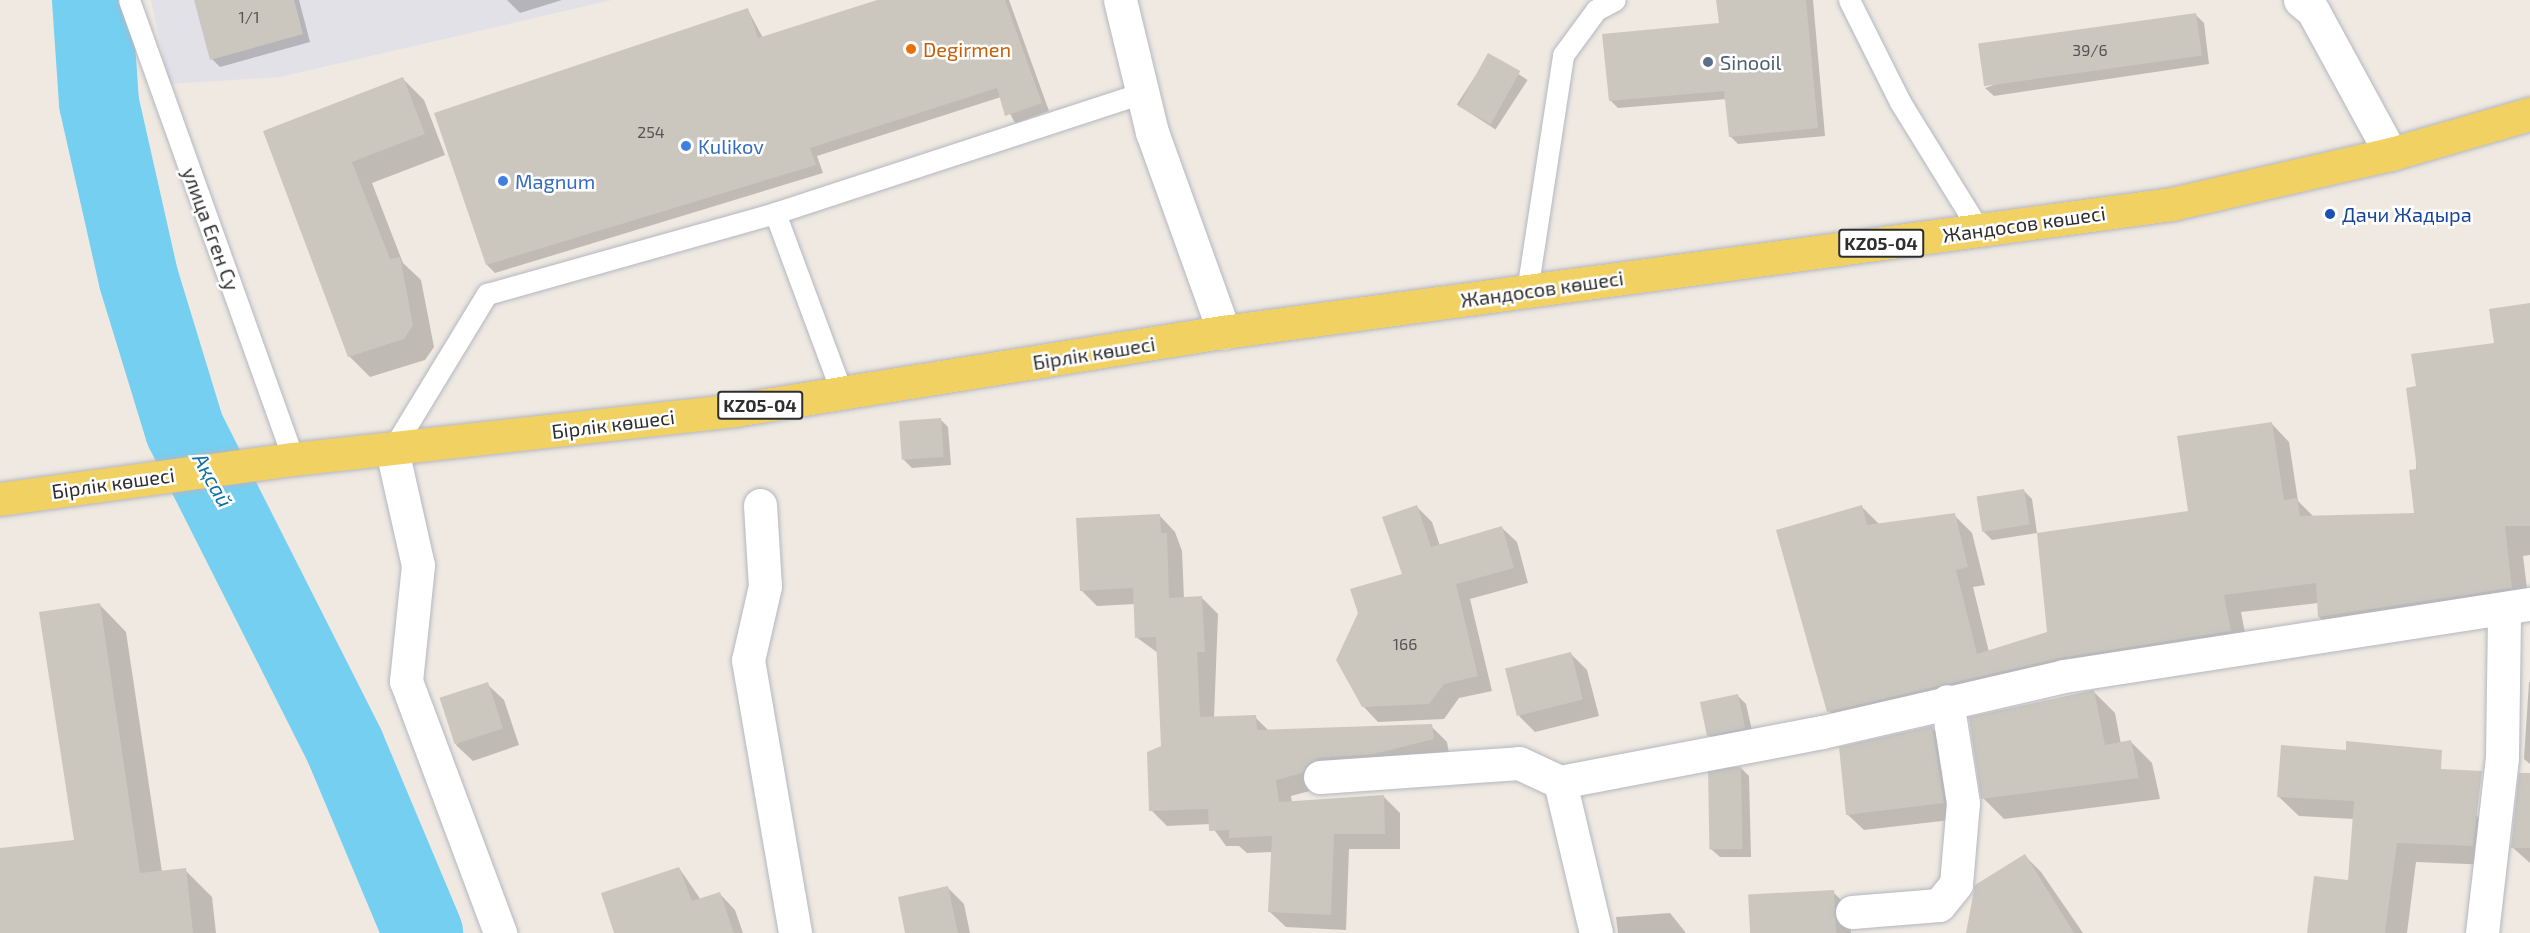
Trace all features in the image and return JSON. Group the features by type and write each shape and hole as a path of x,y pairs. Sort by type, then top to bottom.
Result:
{"main road":[{"name":"Жандосов көшесі","path":"1224,332 2172,204 2391,154 2530,114"},
{"name":"Бірлік көшесі","path":"0,499 292,459 392,450 842,393 1224,332"}],"street":[{"path":"1120,0 1143,93 1224,332"},
{"path":"2300,0 2313,11 2391,154"},
{"path":"392,450 418,565 406,681 500,933"},
{"path":"760,505 765,586 748,660 795,933"},
{"path":"1320,777 1519,763 1560,782 1822,732 1947,701 2064,676 2517,606 2482,933"},
{"path":"1852,912 1939,905 1956,884 1963,803 1947,701"},
{"path":"1560,782 1596,933"}],"lane":[{"name":"улица Еген Су","path":"129,0 292,459"},
{"path":"1527,291 1563,55 1596,10 1615,0"},
{"path":"1849,0 1900,102 1979,230"},
{"path":"392,450 487,294 775,213 1143,93"},
{"path":"775,213 842,393"}],"shaded area":[{"path":"151,0 612,0 280,77 169,84"}],"building":[{"path":"194,0 294,0 303,34 210,60"},
{"path":"877,0 1005,0 1042,103 1005,116 997,88 810,148 816,165 486,265 434,113 748,8 758,38"},
{"name":"Sinooil","path":"1716,0 1806,0 1818,128 1729,137 1724,91 1609,101 1602,34 1719,23"},
{"path":"2196,13 2202,56 1984,86 1978,44"},
{"path":"1488,53 1520,71 1491,124 1458,106"},
{"path":"403,77 425,134 352,162 390,259 400,257 413,325 404,339 348,357 263,131"},
{"path":"2530,303 2530,526 2505,526 2512,588 2318,617 2316,583 2224,595 2231,631 2060,658 1827,712 1776,530 1862,505 1867,525 1955,513 1968,567 1956,570 1977,654 2047,632 2037,533 2188,511 2177,436 2272,422 2284,500 2297,498 2300,516 2414,513 2409,470 2417,469 2406,388 2416,386 2411,354 2494,343 2489,309"},
{"path":"941,418 944,457 902,460 899,421"},
{"path":"2024,489 2030,525 1982,532 1977,497"},
{"path":"1417,505 1431,547 1502,526 1514,568 1456,584 1478,676 1444,684 1429,704 1362,707 1336,660 1358,613 1350,589 1402,574 1382,517"},
{"path":"1160,514 1161,533 1167,533 1169,598 1202,596 1205,652 1197,652 1200,717 1256,715 1257,730 1432,724 1434,739 1374,754 1318,758 1302,773 1276,780 1279,802 1384,795 1385,834 1334,834 1331,915 1268,912 1272,836 1229,838 1229,830 1209,831 1208,809 1149,811 1147,752 1161,746 1156,637 1135,638 1133,588 1080,591 1076,518"},
{"path":"100,603 140,873 186,868 193,933 0,933 0,848 74,840 39,612"},
{"path":"1571,652 1583,700 1517,716 1505,668"},
{"path":"488,682 503,729 455,744 439,698"},
{"path":"2094,690 2105,745 2131,740 2139,778 1981,799 1969,717"},
{"path":"1738,694 1745,728 1707,736 1700,702"},
{"path":"1932,726 1944,803 1846,815 1839,747"},
{"path":"2346,741 2442,750 2441,769 2482,771 2473,846 2397,843 2385,933 2307,933 2314,876 2348,880 2354,801 2277,797 2281,745 2346,750"},
{"path":"1741,767 1742,849 1709,850 1708,768"},
{"path":"2519,773 2530,773 2530,848 2511,848"},
{"path":"2025,854 2074,933 1966,933 1975,885"},
{"path":"679,867 692,901 720,892 734,933 614,933 601,893"},
{"path":"948,886 958,933 905,933 898,897"},
{"path":"1834,890 1836,933 1750,933 1748,895"}],"waterway":[{"name":"Ақсай","path":"92,0 99,103 139,280 185,430 345,747 423,933"}],"place":[{"name":"Degirmen","path":"911,49"},
{"name":"Sinooil","path":"1708,62"},
{"name":"Kulikov","path":"686,146"},
{"name":"Magnum","path":"503,181"},
{"name":"Дачи Жадыра","path":"2330,214"}]}
